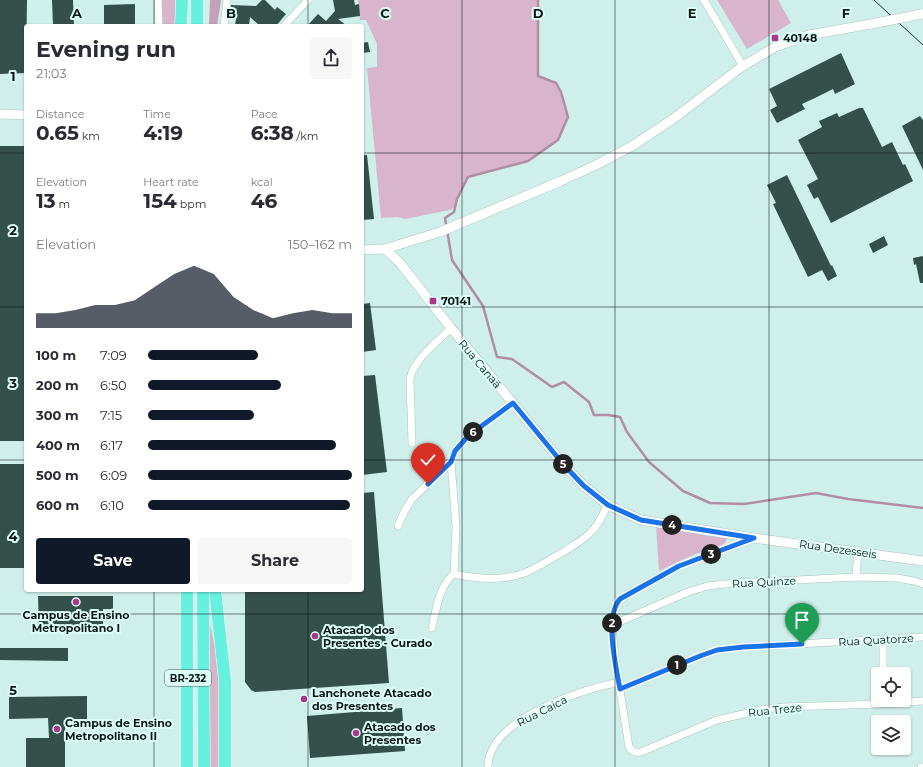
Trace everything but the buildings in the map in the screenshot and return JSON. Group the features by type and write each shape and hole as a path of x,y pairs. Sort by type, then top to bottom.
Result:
{"highway":[{"path":"182,0 182,24"},
{"path":"197,0 197,24"},
{"name":"BR-232","path":"187,592 187,767"},
{"name":"BR-232","path":"203,592 204,767"},
{"path":"215,592 224,681 225,767"}],"street":[{"path":"158,0 159,24"},
{"path":"224,24 227,0"},
{"path":"286,24 308,0"},
{"path":"704,0 743,66"},
{"path":"364,250 385,249 440,232 561,181 632,146 673,119 743,66 775,47 809,35 922,14"},
{"path":"0,114 24,115"},
{"name":"Rua Canaã","path":"385,249 400,263 451,328 563,464 584,486 608,505 641,520 754,538"},
{"path":"412,443 411,372 417,362 451,328"},
{"path":"432,628 438,603 447,581 454,574 456,526 451,462 455,451 468,436 513,403"},
{"path":"398,526 412,499 451,462"},
{"path":"454,574 469,577 507,577 527,572 543,564 588,535 596,526 608,505"},
{"path":"619,686 614,654 612,625 616,603 628,594 679,566 754,538"},
{"name":"Rua Dezesseis","path":"754,538 923,561"},
{"path":"856,577 858,551"},
{"name":"Rua Quinze","path":"612,625 688,592 708,586 735,583 856,577 896,578 923,584"},
{"name":"Rua Quatorze","path":"619,686 717,650 743,647 923,637"},
{"path":"883,640 883,667"},
{"name":"Rua Treze","path":"619,686 629,747 634,752 641,752 717,720 754,711 784,707 871,703"},
{"name":"Rua Caica","path":"488,767 488,760 496,744 506,730 520,720 541,709 582,692 619,686"},
{"name":"Rua Treze","path":"911,701 923,701"}],"shaded area":[{"path":"160,0 177,0 176,24 161,24"},
{"path":"210,0 221,0 217,24 209,24"},
{"path":"358,0 538,0 538,76 556,83 561,92 568,117 558,140 528,161 468,177 457,199 455,207 450,210 405,219 398,217 381,218 367,68 377,67 377,44 366,20 360,20"},
{"path":"717,0 778,0 791,23 747,49"},
{"path":"656,526 727,538 725,543 722,545 693,555 659,571"},
{"path":"208,614 220,672 221,767 208,767"}],"waterway":[{"path":"538,0 538,76 556,83 561,92 568,117 558,140 528,161 468,177 457,199 454,212 445,218 452,260 483,306 497,357 512,359 552,387 564,382 589,402 594,415 620,417 627,432 649,462 683,491 710,503 744,504 816,493 848,499 923,508"}],"tram line":[{"path":"874,0 923,45"}],"place":[{"name":"40148","path":"775,38"},
{"name":"70141","path":"433,301"},
{"name":"Campus de Ensino Metropolitano I","path":"76,602"},
{"name":"Atacado dos Presentes - Curado","path":"315,636"},
{"name":"Lanchonete Atacado dos Presentes","path":"304,699"},
{"name":"Campus de Ensino Metropolitano II","path":"57,729"},
{"name":"Atacado dos Presentes","path":"356,733"}],"route":[{"path":"428,484 451,462 455,451 468,436 513,403 563,464 584,486 608,505 641,520 754,538 679,566 628,594 616,603 612,625 614,654 620,689 717,650 802,644"}]}
